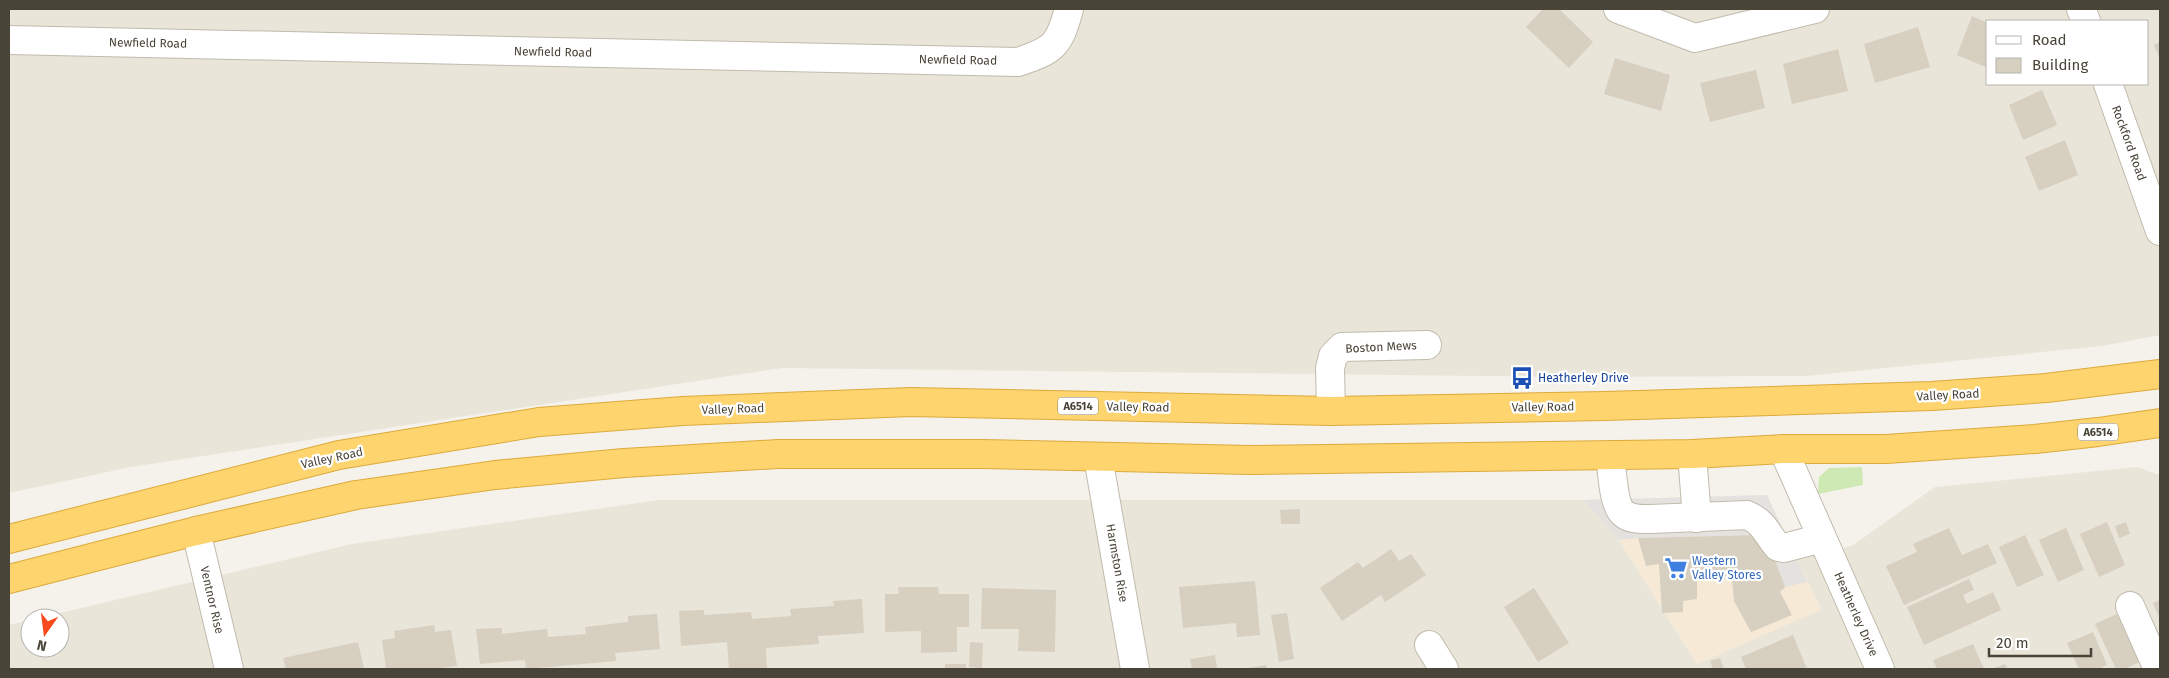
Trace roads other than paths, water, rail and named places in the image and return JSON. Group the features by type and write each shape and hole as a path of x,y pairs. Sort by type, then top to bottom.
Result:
{"highway":[{"name":"Valley Road","path":"9,539 339,455 539,422 683,411 912,402 1332,410 1605,406 1932,396 2046,388 2160,374"},
{"name":"A6514","path":"9,578 196,531 356,494 495,475 624,463 778,454 983,454 1250,460 1692,454 1886,448 2034,439 2160,423"}],"street":[{"name":"Newfield Road","path":"9,40 1018,62 1044,53 1060,37 1069,9"},
{"path":"1618,9 1695,38 1814,9"},
{"name":"Rockford Road","path":"2108,85 2160,231"},
{"name":"Boston Mews","path":"1332,410 1330,368 1333,356 1342,347 1427,345"},
{"name":"Heatherley Drive","path":"1783,450 1880,669"},
{"path":"1692,454 1697,518"},
{"path":"1610,455 1614,486 1620,510 1626,516 1637,519 1747,515 1758,520 1766,527 1769,536 1778,547 1784,548 1822,538"},
{"name":"Harmston Rise","path":"1098,457 1135,669"},
{"name":"Ventnor Rise","path":"196,531 228,669"},
{"path":"2130,606 2158,669"},
{"path":"1429,645 1444,669"}],"place":[{"name":"Heatherley Drive","path":"1522,378"},
{"name":"Western Valley Stores","path":"1676,568"}]}
